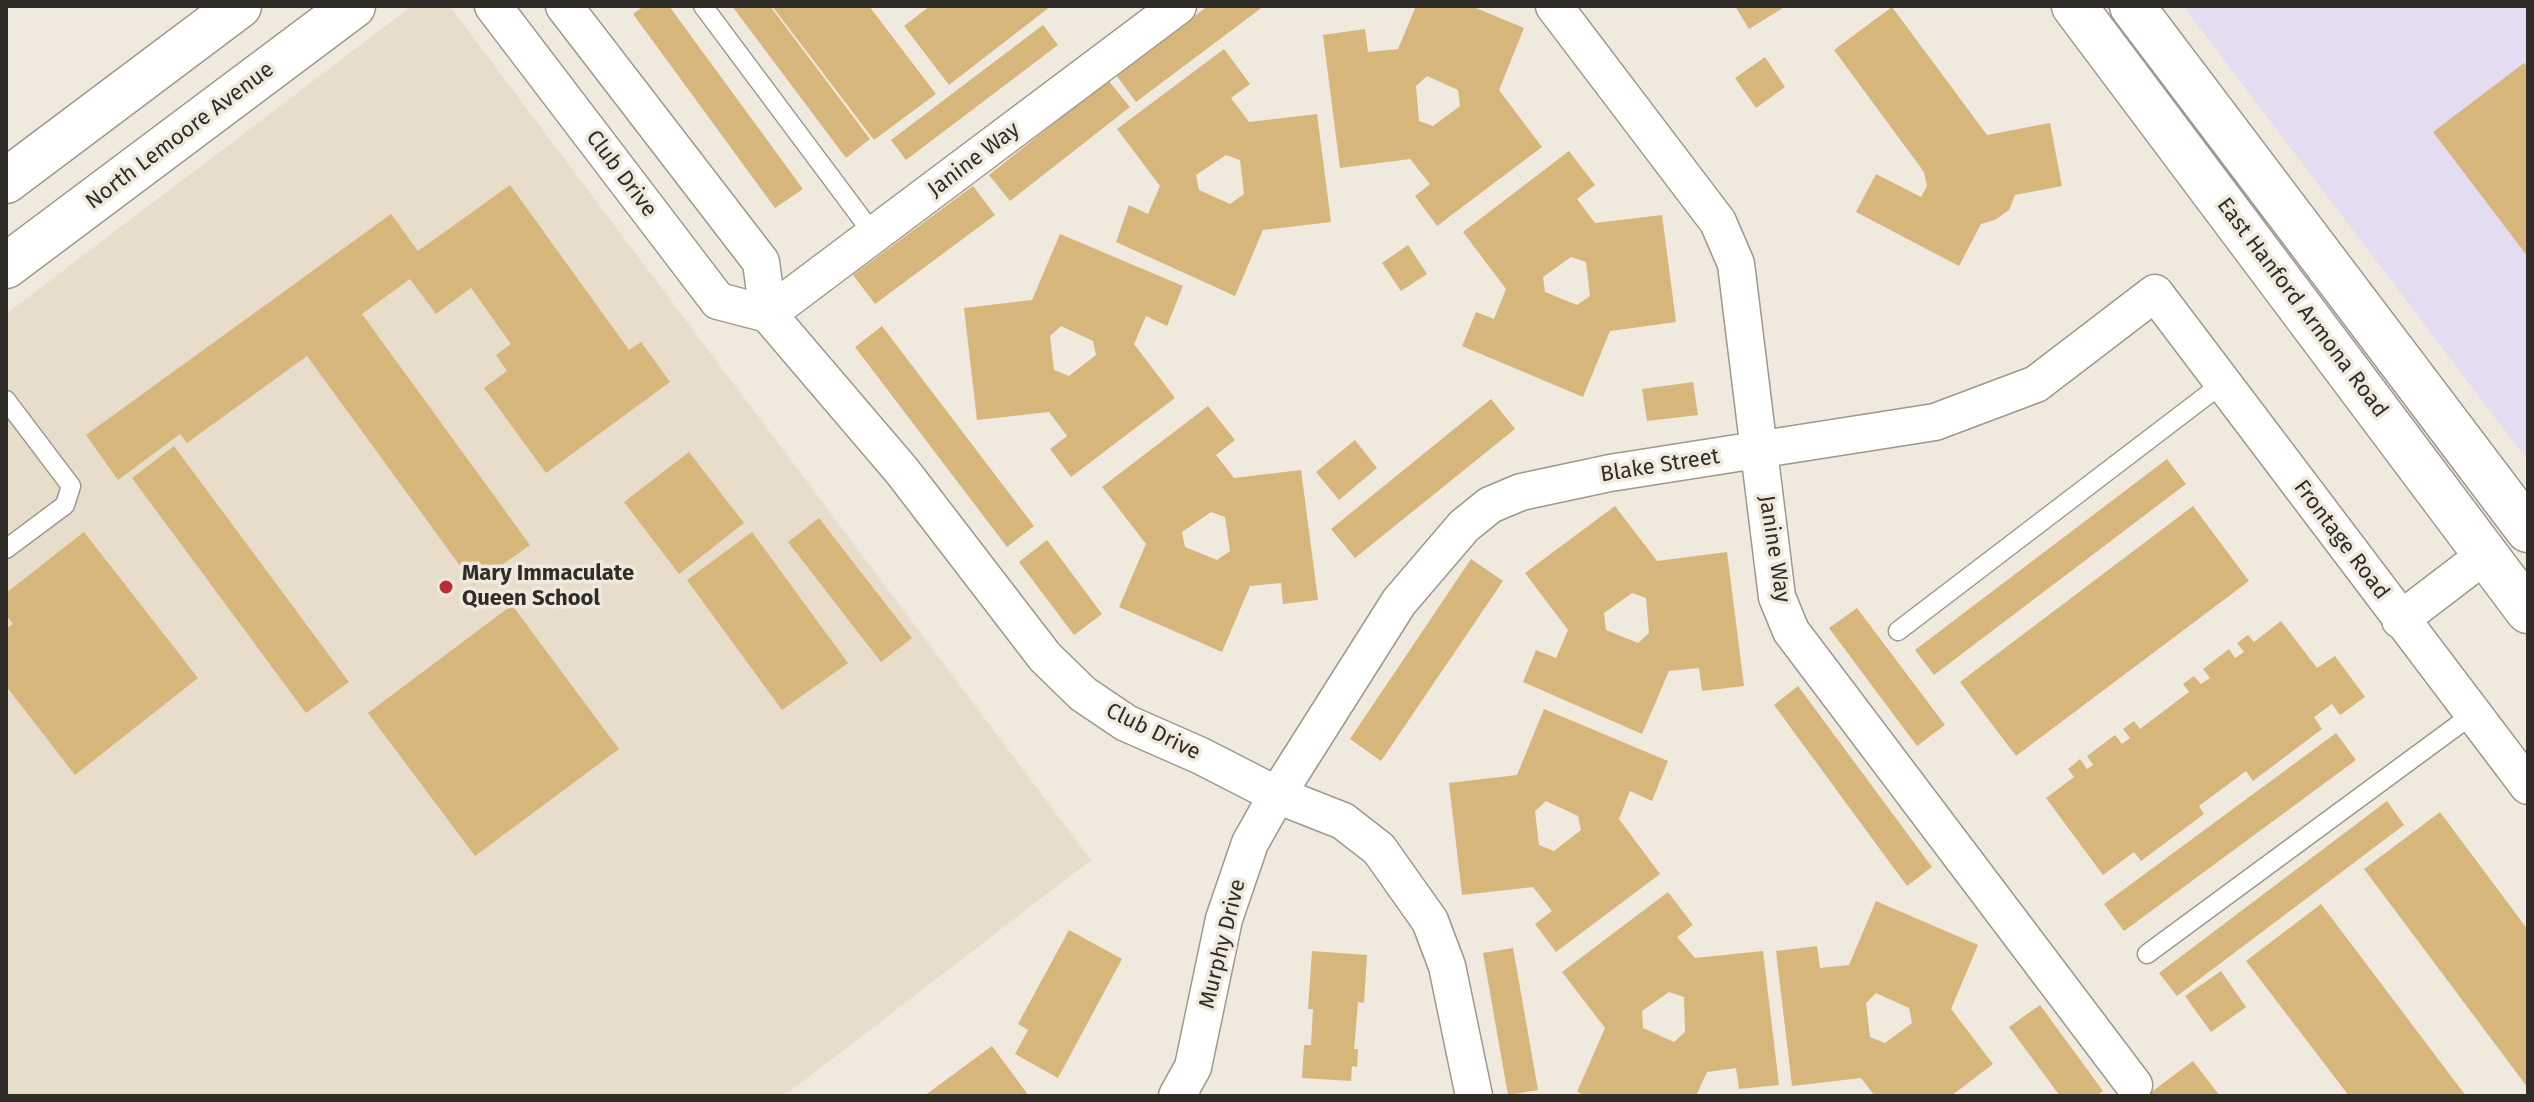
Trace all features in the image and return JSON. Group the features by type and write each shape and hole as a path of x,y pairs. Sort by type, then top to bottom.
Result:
{"main road":[{"path":"6,181 239,6"},
{"name":"North Lemoore Avenue","path":"6,266 353,6"},
{"name":"East Hanford Armona Road","path":"2074,6 2528,611"},
{"name":"East Hanford Armona Road","path":"2132,6 2527,526"},
{"path":"2485,555 2527,526"}],"street":[{"name":"Club Drive","path":"493,6 718,301 768,314 902,471 1045,657 1083,694 1126,723 1201,756 1277,795 1343,821 1379,849 1407,884 1430,921 1447,966 1474,1096"},
{"path":"564,6 761,262 768,314"},
{"name":"Janine Way","path":"768,314 1178,6"},
{"name":"Janine Way","path":"1554,6 1718,222 1736,264 1777,597 1791,631 2134,1085"},
{"name":"Blake Street","path":"1277,795 1399,602 1449,541 1490,505 1521,492 1610,473 1935,422 2036,384 2155,293"},
{"name":"Frontage Road","path":"2155,293 2528,786"},
{"path":"2400,620 2485,555"},
{"name":"Murphy Drive","path":"1177,1096 1193,1067 1224,919 1250,843 1277,795"}],"lane":[{"path":"703,6 874,235"},
{"path":"1898,631 2223,383"},
{"path":"6,400 71,486 65,505 6,549"},
{"path":"2147,954 2473,714"}],"shaded area":[{"name":"Mary Immaculate Queen School","path":"412,6 450,6 1091,860 784,1096 6,1096 6,314"},
{"path":"2183,6 2528,6 2528,461"}],"building":[{"path":"644,6 669,6 803,189 775,208 633,14"},
{"path":"732,6 770,6 870,139 846,158"},
{"path":"772,6 869,6 936,94 874,140"},
{"path":"930,6 1051,6 949,85 904,26"},
{"path":"1208,6 1264,6 1136,102 1116,75"},
{"path":"1416,6 1471,6 1524,28 1499,90 1542,147 1437,226 1415,196 1430,184 1410,159 1340,168 1323,35 1365,29 1368,52 1398,49","holes":["1427,76 1458,90 1460,106 1433,126 1419,121 1416,86"]},
{"path":"1735,6 1786,6 1749,29"},
{"path":"1892,7 1987,135 2050,123 2062,186 2015,195 2009,210 1995,220 1981,224 1959,266 1856,212 1876,174 1921,197 1927,186 1924,172 1834,50"},
{"path":"1043,25 1058,45 906,160 891,140"},
{"path":"1224,49 1250,84 1231,98 1249,122 1317,114 1331,222 1263,230 1235,296 1116,242 1129,205 1148,214 1160,186 1117,129","holes":["1226,155 1240,160 1244,194 1230,204 1199,190 1196,175"]},
{"path":"1765,57 1785,87 1756,108 1735,78"},
{"path":"2524,63 2528,68 2528,257 2433,132"},
{"path":"1108,80 1130,107 1010,201 989,175"},
{"path":"1569,151 1595,185 1577,199 1595,223 1662,215 1676,322 1610,331 1583,397 1462,346 1476,312 1494,319 1506,289 1463,232","holes":["1571,257 1586,262 1590,296 1577,305 1545,292 1543,277"]},
{"path":"510,185 629,350 641,342 670,382 546,473 484,388 507,371 496,355 511,344 471,288 436,314 410,279 362,314 530,545 474,585 307,356 187,443 180,434 118,480 86,435 391,214 418,251"},
{"path":"973,186 995,215 875,304 853,275"},
{"path":"1060,234 1183,286 1167,326 1146,316 1134,344 1175,398 1071,477 1050,449 1067,436 1049,412 977,420 964,308 1032,300","holes":["1061,326 1093,341 1096,355 1069,376 1054,370 1050,336"]},
{"path":"1408,245 1427,274 1401,291 1382,263"},
{"path":"882,326 1034,526 1007,547 855,347"},
{"path":"1693,382 1698,415 1647,421 1642,389"},
{"path":"1491,399 1515,429 1355,558 1331,529"},
{"path":"1208,406 1235,440 1216,455 1234,478 1301,470 1318,600 1283,604 1281,583 1250,586 1222,652 1119,607 1146,544 1102,487","holes":["1211,512 1225,517 1230,551 1217,560 1185,547 1182,532"]},
{"path":"1355,440 1377,468 1339,500 1316,472"},
{"path":"174,446 349,682 306,713 132,478"},
{"path":"689,452 744,523 679,574 624,502"},
{"path":"2167,459 2186,484 1934,675 1915,650"},
{"path":"1615,506 1657,561 1727,552 1744,686 1702,691 1699,668 1669,671 1642,734 1523,682 1536,650 1556,658 1568,630 1525,573","holes":["1632,593 1646,598 1649,633 1638,643 1606,630 1604,613"]},
{"path":"2193,506 2249,581 2016,756 1960,682"},
{"path":"819,518 912,638 881,662 788,542"},
{"path":"84,532 198,678 75,775 6,686 6,629 13,624 6,615 6,593"},
{"path":"752,532 848,663 782,710 687,580"},
{"path":"1047,540 1102,614 1074,635 1019,562"},
{"path":"1471,559 1503,581 1381,761 1350,739"},
{"path":"512,605 619,749 475,856 368,713"},
{"path":"1857,608 1945,725 1917,746 1829,628"},
{"path":"2281,621 2317,668 2335,656 2365,697 2340,715 2332,704 2314,717 2322,729 2253,781 2246,771 2199,806 2204,814 2141,861 2134,852 2103,875 2046,798 2074,777 2068,769 2080,759 2087,769 2093,765 2087,756 2115,735 2122,744 2130,738 2123,729 2134,721 2140,729 2189,692 2183,684 2194,676 2201,684 2210,678 2203,669 2229,649 2235,658 2244,652 2237,643 2248,635 2254,642"},
{"path":"1798,686 1932,867 1907,886 1774,705"},
{"path":"1544,709 1668,761 1652,801 1630,791 1619,819 1660,874 1556,952 1535,924 1552,911 1533,887 1462,895 1449,783 1517,775","holes":["1546,801 1578,816 1581,830 1554,851 1539,845 1535,811"]},
{"path":"2336,733 2356,760 2124,931 2104,904"},
{"path":"2387,801 2404,825 2177,996 2159,973"},
{"path":"2440,812 2528,930 2528,1088 2364,869"},
{"path":"1668,892 1693,925 1677,937 1695,958 1763,951 1779,1085 1739,1089 1736,1068 1707,1072 1696,1096 1587,1096 1577,1092 1605,1028 1562,972","holes":["1669,992 1684,997 1685,1032 1674,1042 1643,1028 1642,1011"]},
{"path":"1876,901 1978,945 1951,1009 1993,1064 1951,1096 1875,1096 1861,1078 1792,1086 1776,951 1817,946 1820,968 1849,965","holes":["1876,993 1909,1008 1912,1023 1885,1043 1870,1037 1866,1003"]},
{"path":"2321,904 2466,1096 2349,1096 2246,961"},
{"path":"1069,930 1122,959 1058,1078 1015,1054 1028,1030 1018,1024"},
{"path":"1513,948 1538,1090 1508,1095 1483,953"},
{"path":"1312,951 1367,955 1364,1003 1358,1002 1354,1049 1358,1049 1357,1067 1352,1066 1351,1081 1302,1078 1304,1045 1311,1045 1313,1009 1308,1009"},
{"path":"2221,971 2246,1007 2211,1032 2185,996"},
{"path":"2040,1005 2103,1091 2096,1096 2060,1096 2009,1027"},
{"path":"992,1046 1029,1096 924,1096"},
{"path":"2193,1061 2220,1096 2146,1096"}],"place":[{"name":"Mary Immaculate Queen School","path":"446,587"}]}
